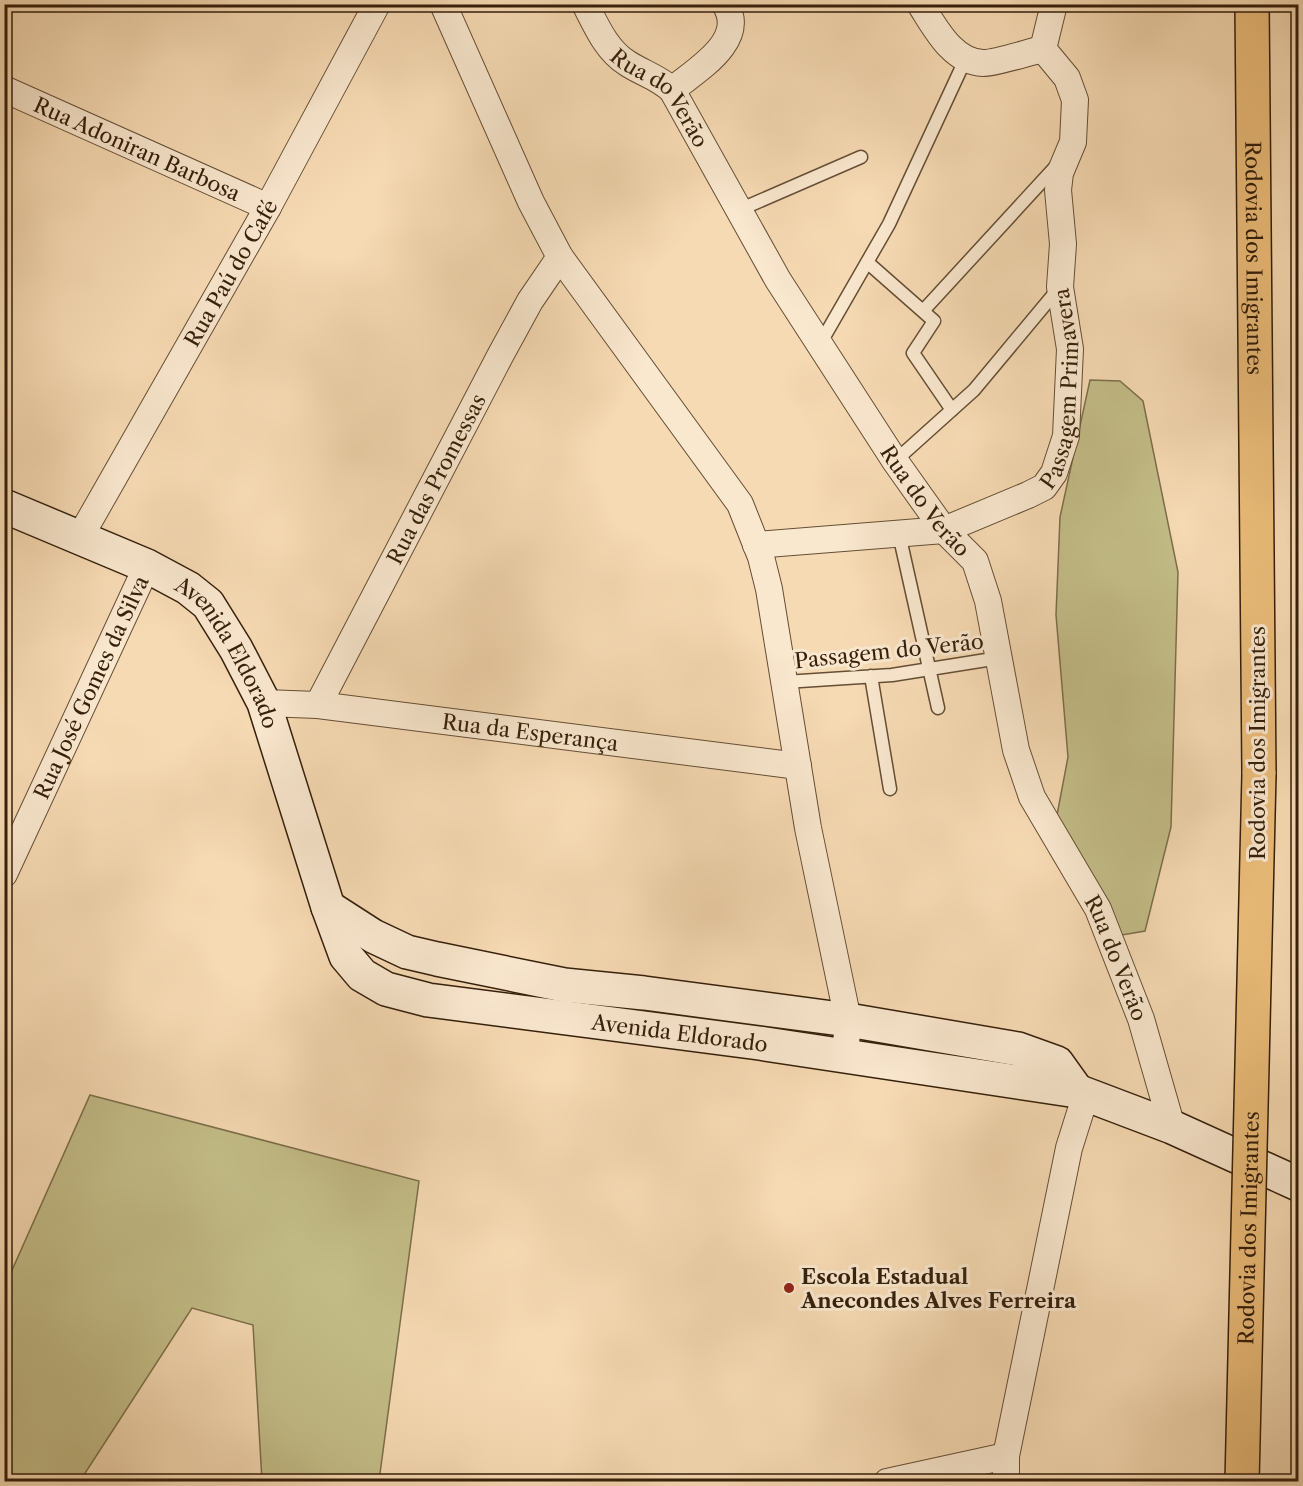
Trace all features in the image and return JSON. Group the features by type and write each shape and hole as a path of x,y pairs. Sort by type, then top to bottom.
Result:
{"highway":[{"name":"Rodovia dos Imigrantes","path":"1242,1482 1259,774 1252,4"}],"main road":[{"name":"Avenida Eldorado","path":"4,506 147,566 188,588 208,604 236,649 264,703 328,907 346,956 362,975 386,989 428,1000 562,1000 644,993 848,1020 1036,1054 1057,1063 1082,1092"},
{"name":"Avenida Eldorado","path":"562,1000 845,1057 1082,1092 1172,1127 1299,1184"}],"street":[{"name":"Rua Paú do Café","path":"80,537 268,207 377,4"},
{"path":"442,4 531,202 560,257 740,504 756,545 769,590 808,828 848,1020 845,1057"},
{"name":"Rua do Verão","path":"585,4 614,53 628,64 660,78 672,90 778,280 895,461 944,530 975,561 987,600 1022,770 1032,797 1098,909 1141,1019 1172,1127"},
{"path":"672,90 719,51 731,32 730,12 725,4"},
{"path":"920,4 945,41 966,58 984,63 1043,49 1054,4"},
{"name":"Passagem Primavera","path":"756,545 944,530 1044,487 1054,473 1066,436 1070,349 1060,287 1063,244 1058,190 1060,173 1073,142 1075,100 1067,78 1043,49"},
{"name":"Rua Adoniran Barbosa","path":"4,89 268,207"},
{"name":"Rua das Promessas","path":"318,705 500,356 530,301 560,257"},
{"name":"Rua José Gomes da Silva","path":"4,874 147,566"},
{"name":"Rua da Esperança","path":"264,703 318,705 798,766"},
{"path":"1006,1482 1006,1456 1082,1092"},
{"path":"887,1482 1006,1456"}],"lane":[{"path":"820,344 889,224 966,58"},
{"path":"923,311 1066,155"},
{"path":"739,210 861,157"},
{"path":"867,261 934,321 913,353 952,410"},
{"path":"895,461 974,390 1060,287"},
{"path":"899,534 938,708"},
{"name":"Passagem do Verão","path":"785,682 871,676 999,658"},
{"path":"871,676 890,789"}],"shaded area":[{"path":"1090,380 1120,381 1143,401 1178,572 1171,827 1145,931 1122,935 1057,815 1068,757 1056,615 1060,517"},
{"path":"90,1095 419,1181 379,1481 262,1481 253,1325 192,1308 80,1481 5,1481 5,1286"}],"place":[{"name":"Escola Estadual Anecondes Alves Ferreira","path":"789,1288"}]}
